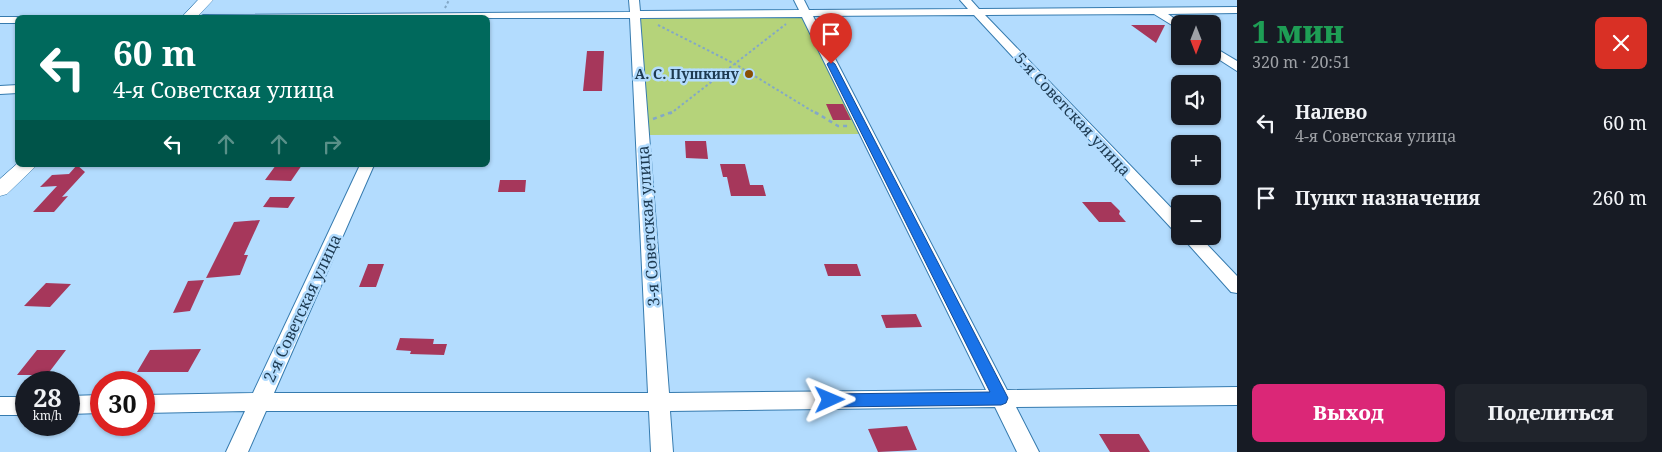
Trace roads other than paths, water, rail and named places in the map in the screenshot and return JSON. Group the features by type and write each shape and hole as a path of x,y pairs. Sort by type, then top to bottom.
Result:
{"main road":[{"path":"187,15 206,0"},
{"path":"0,190 25,167"}],"street":[{"name":"5-я Советская улица","path":"965,0 1171,217"},
{"path":"1142,0 1171,20"},
{"path":"804,10 1028,452"},
{"path":"343,15 804,10 977,12 1237,10"},
{"name":"3-я Советская улица","path":"635,11 662,452"},
{"path":"0,20 15,20"},
{"path":"1221,55 1237,67"},
{"path":"0,90 15,89"},
{"name":"2-я Советская улица","path":"237,452 367,167"},
{"path":"1197,245 1237,287"},
{"path":"155,404 659,402 1237,396"},
{"path":"0,406 15,406"}],"place":[{"name":"А. С. Пушкину","path":"749,74"}]}
